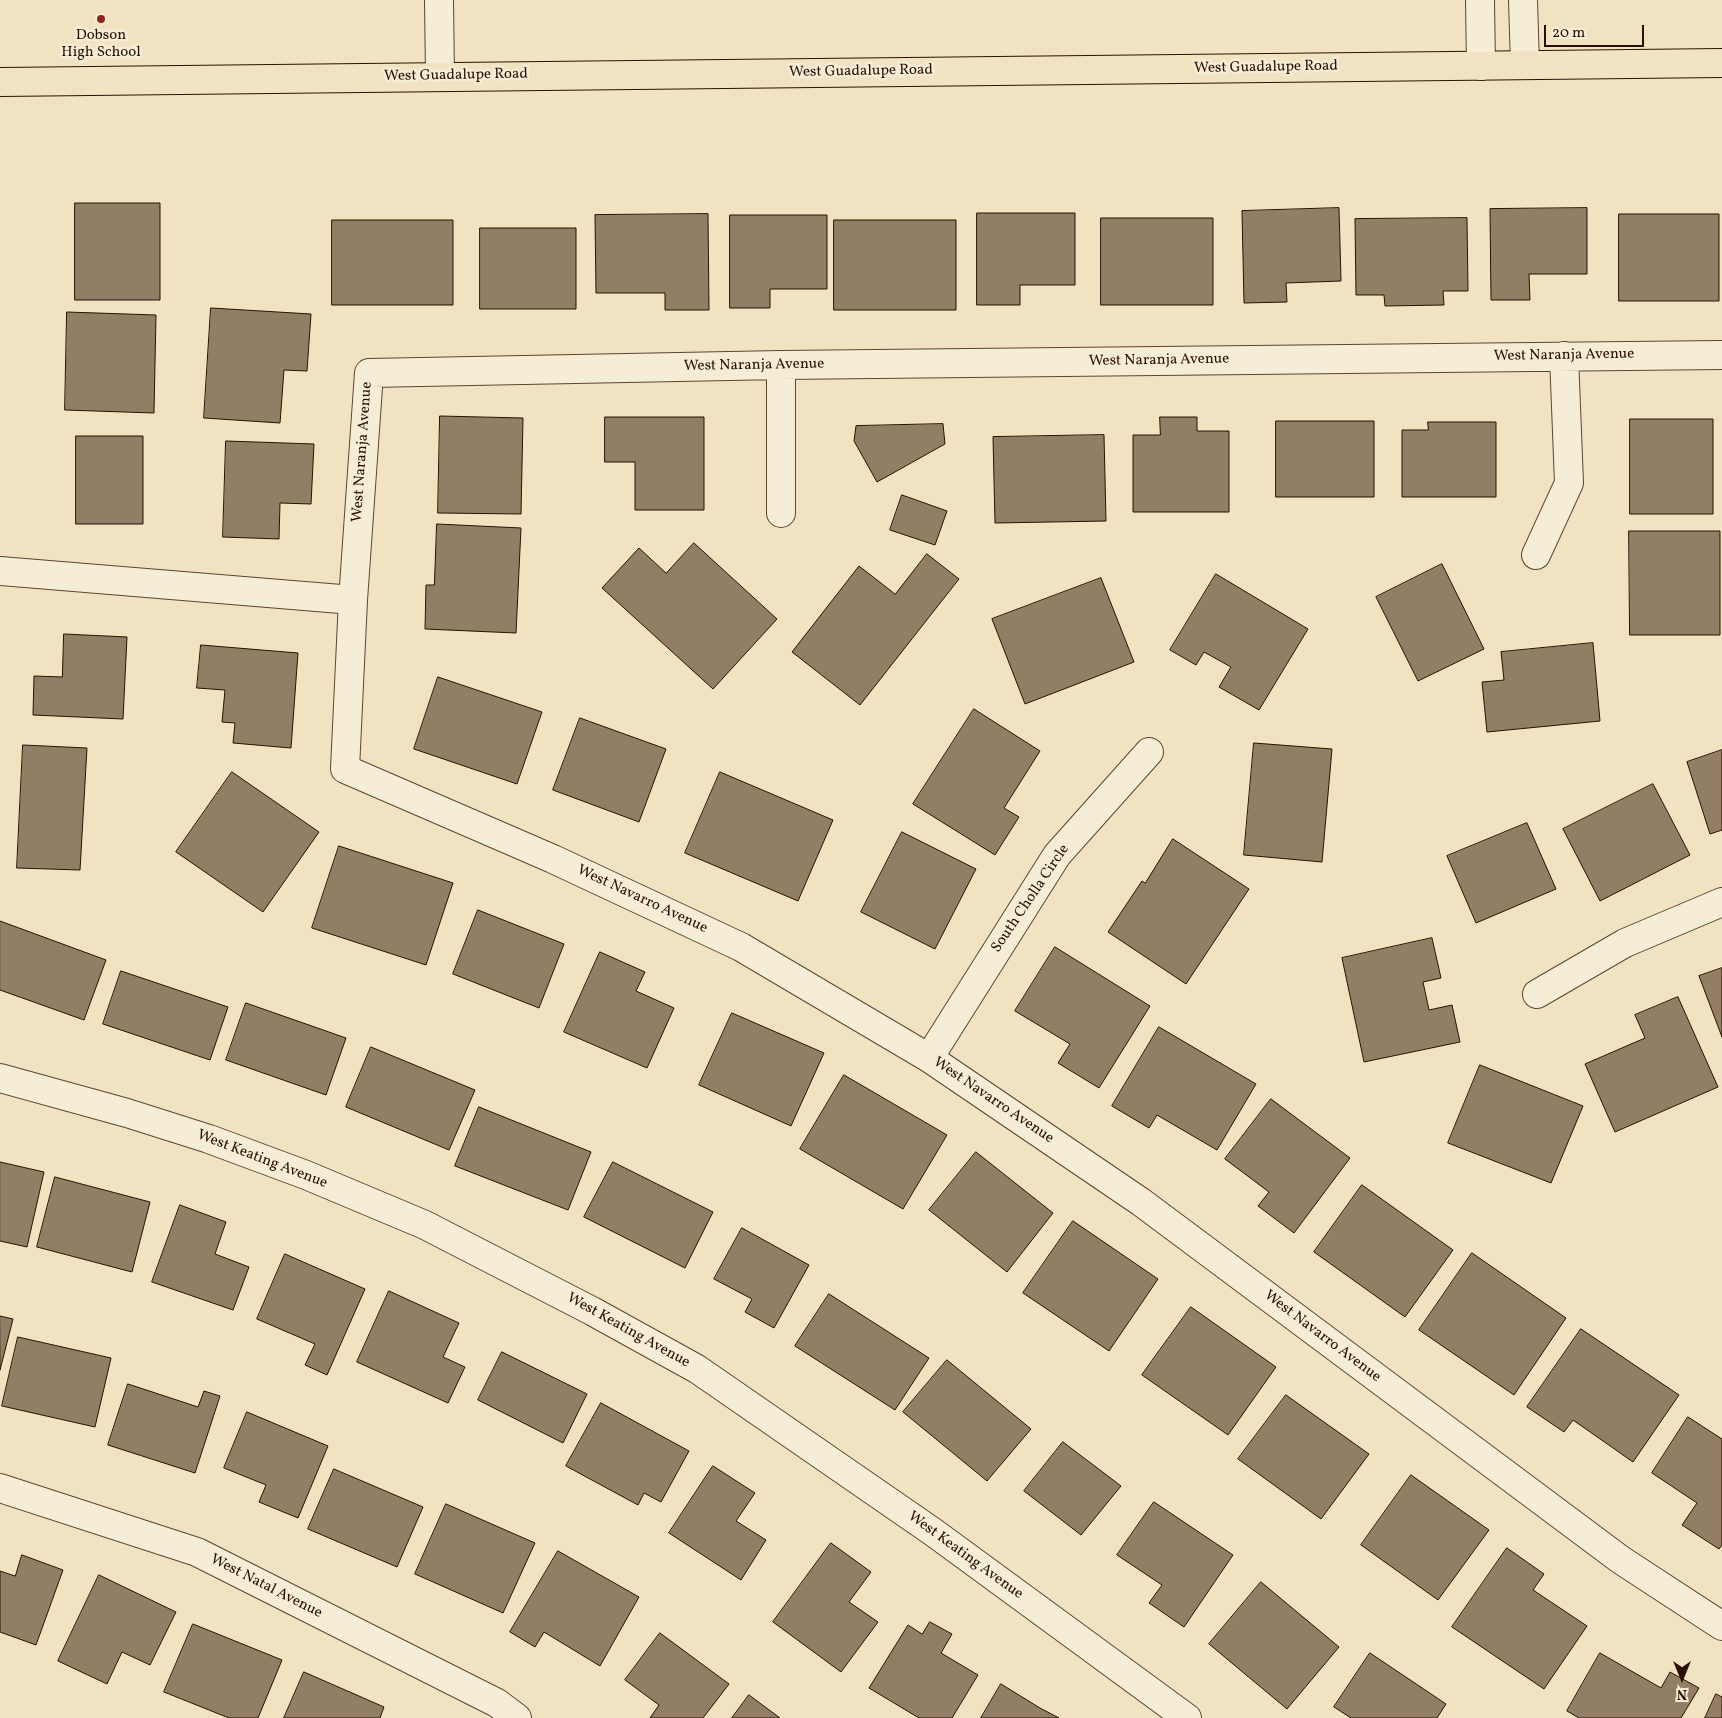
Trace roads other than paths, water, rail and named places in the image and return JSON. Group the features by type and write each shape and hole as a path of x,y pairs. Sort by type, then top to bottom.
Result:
{"main road":[{"name":"West Guadalupe Road","path":"0,82 1722,63"}],"street":[{"path":"439,0 440,76"},
{"path":"1480,0 1481,66"},
{"path":"1523,0 1525,65"},
{"name":"West Naranja Avenue","path":"353,600 369,373 781,365 1722,355"},
{"path":"1536,555 1568,483 1564,356"},
{"path":"781,365 781,513"},
{"path":"0,570 353,600"},
{"name":"West Navarro Avenue","path":"353,600 345,769 553,859 741,946 929,1058 1141,1202 1621,1560 1722,1626"},
{"name":"South Cholla Circle","path":"929,1058 1057,855 1149,752"},
{"path":"1537,994 1625,943 1722,902"},
{"name":"West Keating Avenue","path":"0,1078 145,1118 209,1139 306,1175 424,1225 592,1311 697,1369 933,1532 1187,1718"},
{"name":"West Natal Avenue","path":"0,1488 196,1552 497,1703 517,1718"}],"place":[{"name":"Dobson High School","path":"101,19"}]}
